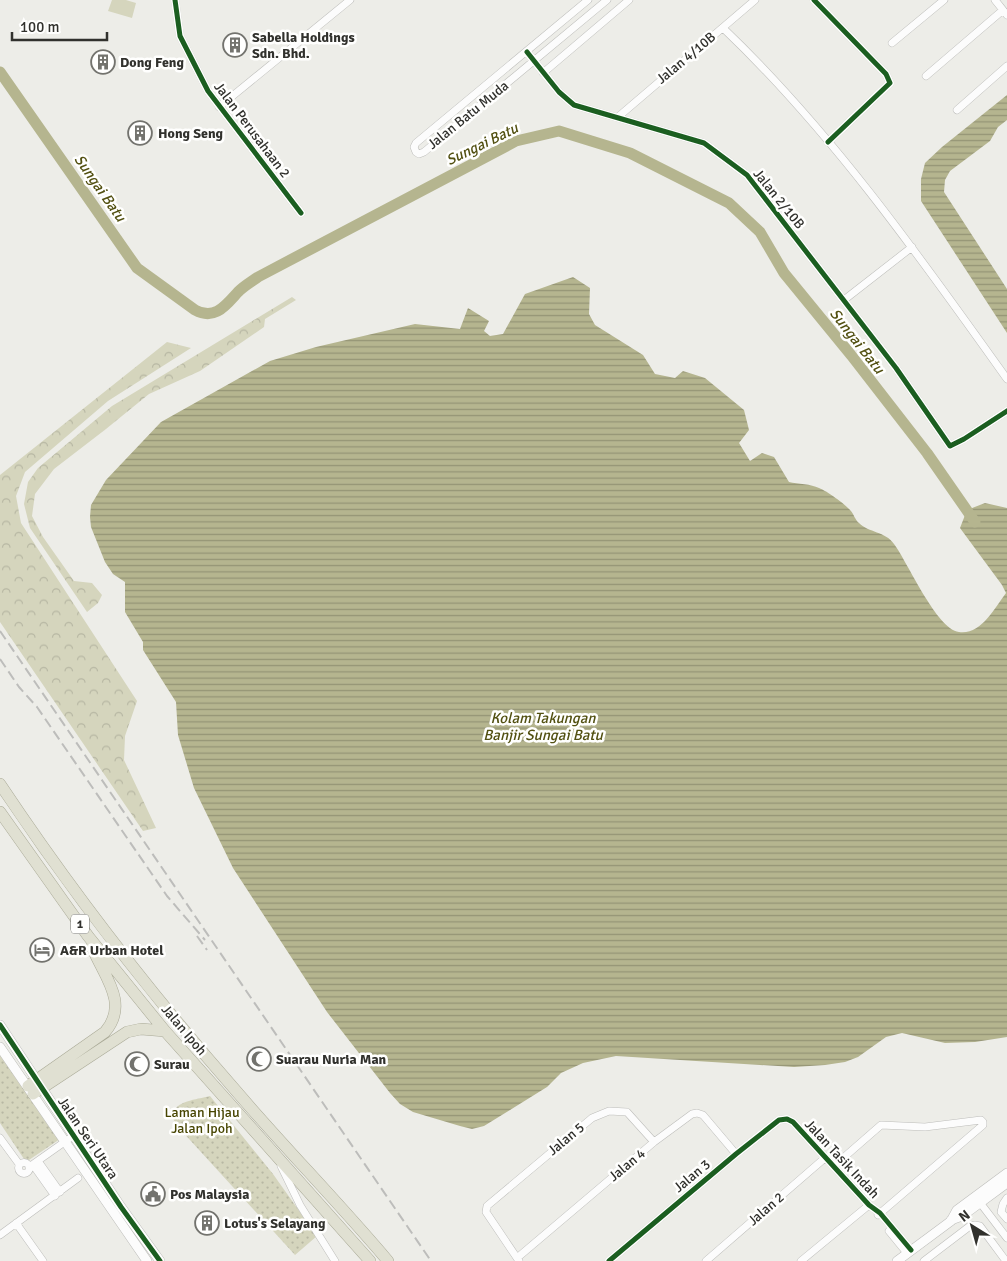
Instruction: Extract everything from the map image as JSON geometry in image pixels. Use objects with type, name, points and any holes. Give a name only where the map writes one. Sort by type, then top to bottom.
[{"type":"highway","name":"Jalan Ipoh","points":[[0,784],[86,907],[162,1005],[237,1093],[388,1261]]},
{"type":"highway","name":"Jalan Ipoh","points":[[0,812],[88,936],[165,1031],[370,1261]]},
{"type":"highway","points":[[34,1087],[105,1032],[113,1023],[115,1014],[112,988],[88,936]]},
{"type":"highway","points":[[34,1087],[127,1032],[140,1029],[165,1031]]},
{"type":"street","name":"Jalan Perusahaan 2","points":[[175,0],[180,36],[197,72],[218,107],[302,213]]},
{"type":"street","points":[[218,107],[350,0]]},
{"type":"street","name":"Jalan Batu Muda","points":[[588,0],[416,143],[414,147],[416,152],[419,154],[424,152],[606,0]]},
{"type":"street","points":[[543,73],[629,0]]},
{"type":"street","name":"Jalan 4/10B","points":[[618,117],[755,0]]},
{"type":"street","points":[[814,0],[886,74],[890,83],[828,142]]},
{"type":"street","points":[[926,76],[1005,12],[995,0]]},
{"type":"street","points":[[892,43],[939,1]]},
{"type":"street","points":[[722,28],[785,90],[828,142],[912,247],[1007,379]]},
{"type":"street","name":"Jalan 2/10B","points":[[527,52],[559,92],[574,105],[704,143],[747,175],[896,368],[950,446],[1007,411]]},
{"type":"street","points":[[957,110],[1007,66]]},
{"type":"street","points":[[844,300],[912,247]]},
{"type":"street","name":"Jalan Seri Utara","points":[[0,1026],[34,1087],[69,1138],[160,1261]]},
{"type":"street","name":"Jalan Seri Utara","points":[[0,1047],[34,1087]]},
{"type":"street","name":"Jalan 5","points":[[518,1260],[486,1212],[487,1206],[592,1118],[609,1111],[627,1112],[654,1142]]},
{"type":"street","name":"Jalan 4","points":[[518,1260],[654,1142],[692,1114],[698,1113],[703,1115],[736,1154]]},
{"type":"street","name":"Jalan 3","points":[[609,1261],[779,1120],[787,1119],[793,1122]]},
{"type":"street","points":[[834,1166],[881,1125],[925,1126],[981,1120],[983,1125],[877,1213]]},
{"type":"street","name":"Jalan Tasik Indah","points":[[793,1122],[877,1213],[909,1252]]},
{"type":"street","points":[[0,1138],[19,1164],[18,1170],[22,1173],[27,1172],[33,1164],[69,1138]]},
{"type":"street","name":"Jalan Seri Utara","points":[[69,1138],[147,1261]]},
{"type":"street","points":[[0,1153],[7,1148]]},
{"type":"street","points":[[275,1154],[300,1205],[335,1261]]},
{"type":"street","name":"Jalan 2","points":[[706,1261],[826,1157]]},
{"type":"street","points":[[33,1164],[57,1194]]},
{"type":"street","points":[[897,1261],[951,1221],[962,1216],[1007,1173]]},
{"type":"street","points":[[0,1235],[78,1178]]},
{"type":"street","points":[[951,1221],[958,1210],[1007,1183]]},
{"type":"street","points":[[1007,1198],[1003,1204],[1002,1212],[1007,1219]]},
{"type":"street","points":[[978,1200],[1007,1238]]},
{"type":"street","points":[[801,1261],[869,1205]]},
{"type":"street","points":[[16,1223],[43,1261]]},
{"type":"street","points":[[924,1261],[970,1226],[975,1225],[980,1226],[1006,1261]]},
{"type":"green space","points":[[112,0],[126,0],[136,3],[132,18],[108,11]]},
{"type":"green space","points":[[292,297],[296,300],[265,319],[264,327],[200,371],[149,394],[54,469],[35,494],[32,516],[43,537],[74,581],[92,583],[102,595],[98,603],[87,612],[30,528],[24,504],[28,482],[38,468],[112,406]]},
{"type":"green space","points":[[167,342],[191,348],[108,401],[25,472],[16,496],[21,523],[137,701],[125,736],[124,760],[156,828],[143,831],[0,622],[0,475]]},
{"type":"green space","points":[[0,1052],[60,1139],[26,1162],[0,1123]]},
{"type":"green space","name":"Laman Hijau Jalan Ipoh","points":[[210,1096],[273,1174],[317,1236],[295,1255],[179,1128],[171,1116],[177,1107],[182,1104]]},
{"type":"water","points":[[1007,95],[1007,120],[998,127],[990,141],[950,171],[945,180],[944,192],[1007,289],[1007,333],[921,201],[921,179],[925,163]]},
{"type":"water","name":"Kolam Takungan Banjir Sungai Batu","points":[[573,277],[590,288],[589,314],[595,325],[643,355],[655,374],[675,378],[683,371],[705,378],[744,410],[749,430],[739,443],[750,461],[762,453],[774,457],[789,482],[812,486],[827,492],[848,507],[863,526],[882,534],[890,540],[941,620],[950,628],[959,632],[967,632],[980,625],[992,613],[1006,593],[960,528],[967,510],[985,503],[1007,508],[1007,1037],[975,1042],[945,1043],[902,1033],[886,1037],[858,1057],[845,1062],[794,1067],[616,1056],[583,1063],[561,1073],[547,1087],[484,1126],[472,1129],[413,1112],[400,1104],[327,1012],[233,868],[194,788],[178,735],[176,702],[143,650],[143,642],[125,612],[125,582],[113,574],[105,562],[91,527],[91,505],[106,480],[161,422],[270,361],[316,347],[415,324],[460,329],[468,308],[489,321],[484,331],[490,336],[503,334],[525,294]]},
{"type":"waterway","name":"Sungai Batu","points":[[0,72],[137,268],[195,310],[208,314],[220,310],[240,290],[258,277],[516,141],[559,131],[630,153],[729,203],[760,232],[784,273],[927,453],[975,522]]},
{"type":"railway","points":[[0,631],[431,1261]]},
{"type":"railway","points":[[0,659],[19,687],[37,707],[167,896],[205,940]]},
{"type":"railway","points":[[197,936],[207,950]]},
{"type":"cycle path","points":[[175,0],[180,36],[208,91],[301,213]]},
{"type":"cycle path","points":[[814,0],[886,74],[890,83],[828,142]]},
{"type":"cycle path","points":[[527,52],[559,92],[574,105],[704,143],[747,175],[896,368],[950,446],[1007,411]]},
{"type":"cycle path","points":[[0,1025],[121,1207],[160,1261]]},
{"type":"cycle path","points":[[609,1261],[736,1154],[779,1120],[787,1119],[793,1122],[869,1205],[880,1213],[911,1250]]},
{"type":"place","name":"Sabella Holdings Sdn. Bhd.","points":[[235,45]]},
{"type":"place","name":"Dong Feng","points":[[103,62]]},
{"type":"place","name":"Hong Seng","points":[[140,133]]},
{"type":"place","name":"A&R Urban Hotel","points":[[42,950]]},
{"type":"place","name":"Suarau Nuria Man","points":[[259,1059]]},
{"type":"place","name":"Surau","points":[[137,1064]]},
{"type":"place","name":"Pos Malaysia","points":[[153,1194]]},
{"type":"place","name":"Lotus's Selayang","points":[[207,1223]]}]
